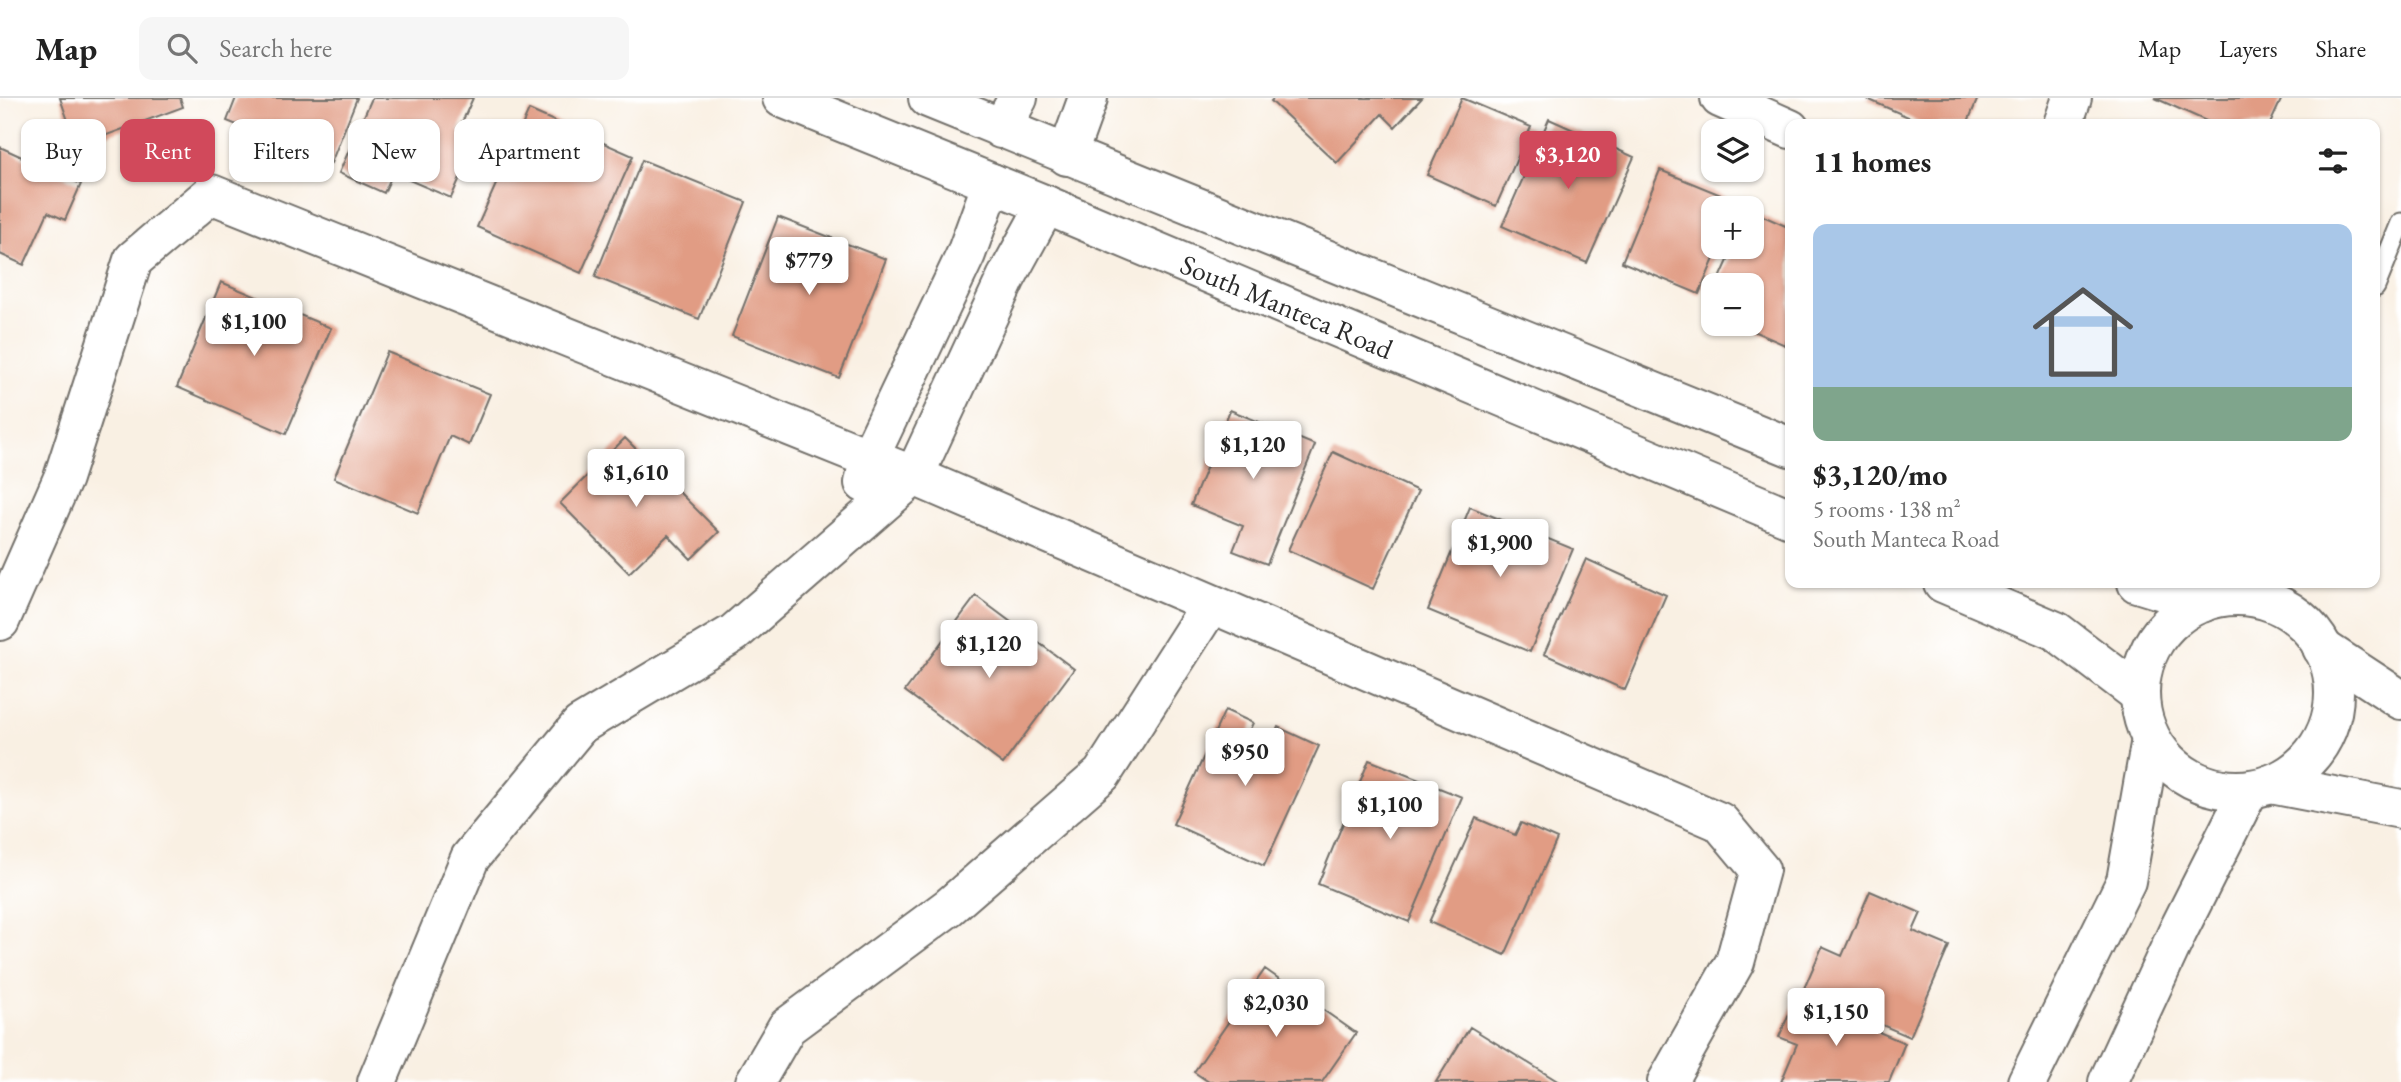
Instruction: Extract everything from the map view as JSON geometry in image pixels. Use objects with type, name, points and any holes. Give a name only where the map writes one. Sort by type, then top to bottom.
[{"type":"street","name":"South Manteca Road","points":[[782,98],[1046,205],[1785,516]]},
{"type":"street","name":"South Manteca Road","points":[[928,98],[1009,113],[1067,156],[1785,445]]},
{"type":"street","points":[[1067,156],[1088,98]]},
{"type":"street","points":[[1720,98],[1785,127]]},
{"type":"street","points":[[2065,119],[2072,98]]},
{"type":"street","points":[[856,526],[869,458],[966,254],[992,183]]},
{"type":"street","points":[[0,621],[63,478],[133,260],[211,194],[914,476],[1720,822],[1760,870],[1735,962],[1667,1082]]},
{"type":"street","points":[[377,1082],[470,858],[580,724],[734,633],[914,476],[1006,278],[1046,205]]},
{"type":"street","points":[[1955,588],[2056,631],[2140,694]]},
{"type":"street","points":[[2153,588],[2202,603]]},
{"type":"street","points":[[2108,1082],[2178,931],[2260,787],[2292,773],[2310,757],[2331,716],[2332,681],[2322,648],[2309,628],[2291,613],[2251,590],[2202,603],[2181,614],[2164,629],[2150,649],[2142,671],[2142,717],[2151,739],[2164,758],[2182,774],[2202,785],[2225,790],[2260,787],[2401,810]]},
{"type":"street","points":[[755,1082],[787,1027],[949,907],[1102,774],[1211,604]]},
{"type":"street","points":[[2322,648],[2401,700]]},
{"type":"street","points":[[2027,1082],[2126,881],[2151,739]]},
{"type":"lane","points":[[2380,275],[2401,223]]},
{"type":"building","points":[[60,98],[180,98],[183,107],[150,119],[120,119],[120,130],[106,135],[106,119],[67,119]]},
{"type":"building","points":[[236,98],[357,98],[334,156],[334,119],[227,121]]},
{"type":"building","points":[[372,98],[473,98],[463,119],[454,119],[454,182],[458,182],[451,198],[414,182],[440,182],[440,119],[363,119]]},
{"type":"building","points":[[1274,98],[1422,98],[1395,127],[1382,114],[1337,163],[1271,101]]},
{"type":"building","points":[[1462,98],[1531,127],[1496,206],[1427,175]]},
{"type":"building","points":[[1865,98],[1978,98],[1969,119],[1913,119]]},
{"type":"building","points":[[2155,98],[2282,98],[2272,119],[2202,119]]},
{"type":"building","points":[[529,110],[549,119],[525,119]]},
{"type":"building","points":[[1549,119],[1634,157],[1587,263],[1502,226]]},
{"type":"building","points":[[604,143],[633,156],[581,273],[477,227],[497,182],[604,182]]},
{"type":"building","points":[[0,147],[21,157],[21,182],[81,184],[65,220],[48,212],[24,265],[0,254]]},
{"type":"building","points":[[348,153],[348,177],[339,173]]},
{"type":"building","points":[[642,160],[746,202],[699,319],[595,277]]},
{"type":"building","points":[[1660,170],[1723,196],[1701,196],[1701,259],[1714,259],[1708,273],[1701,273],[1699,294],[1622,262]]},
{"type":"building","points":[[359,182],[389,182],[384,193]]},
{"type":"building","points":[[1764,216],[1785,226],[1785,345],[1764,336],[1764,273],[1722,273],[1729,259],[1764,259]]},
{"type":"building","points":[[778,217],[886,259],[839,378],[732,336]]},
{"type":"building","points":[[221,282],[331,328],[286,434],[177,387]]},
{"type":"building","points":[[387,352],[490,394],[469,445],[450,436],[418,513],[334,478]]},
{"type":"building","points":[[1230,410],[1315,445],[1267,564],[1233,551],[1243,526],[1191,505]]},
{"type":"building","points":[[625,438],[719,532],[691,559],[668,535],[629,573],[560,503]]},
{"type":"building","points":[[1333,452],[1418,491],[1373,589],[1288,550]]},
{"type":"building","points":[[1470,507],[1573,549],[1530,652],[1428,610]]},
{"type":"building","points":[[1586,559],[1666,595],[1625,690],[1544,654]]},
{"type":"building","points":[[976,596],[1074,669],[1003,764],[905,691]]},
{"type":"building","points":[[1225,710],[1253,723],[1247,735],[1270,745],[1278,727],[1319,746],[1264,866],[1173,824]]},
{"type":"building","points":[[1369,760],[1462,797],[1409,922],[1318,884]]},
{"type":"building","points":[[1476,818],[1515,835],[1521,823],[1557,839],[1505,955],[1429,922]]},
{"type":"building","points":[[1870,891],[1921,913],[1913,931],[1949,946],[1910,1037],[1803,991],[1822,947],[1842,956]]},
{"type":"building","points":[[1265,969],[1356,1033],[1322,1082],[1209,1082],[1194,1072]]},
{"type":"building","points":[[1796,997],[1905,1043],[1889,1082],[1781,1082],[1797,1044],[1779,1037]]},
{"type":"building","points":[[1470,1027],[1559,1082],[1436,1082]]}]
